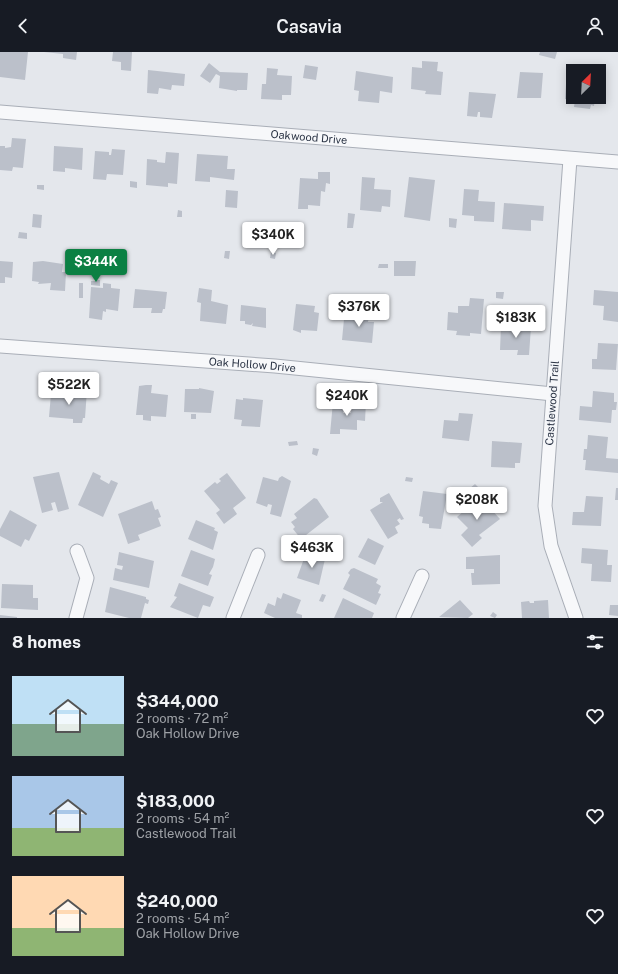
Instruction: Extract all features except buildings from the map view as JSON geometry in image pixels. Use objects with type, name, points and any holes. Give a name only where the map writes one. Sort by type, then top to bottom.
[{"type":"street","name":"Oakwood Drive","points":[[0,112],[618,162]]},
{"type":"street","name":"Castlewood Trail","points":[[570,159],[545,506],[551,546],[576,618]]},
{"type":"street","name":"Oak Hollow Drive","points":[[0,346],[276,366],[553,394]]},
{"type":"street","points":[[76,618],[87,578],[77,551]]},
{"type":"street","points":[[233,618],[258,555]]},
{"type":"street","points":[[403,618],[422,576]]}]
